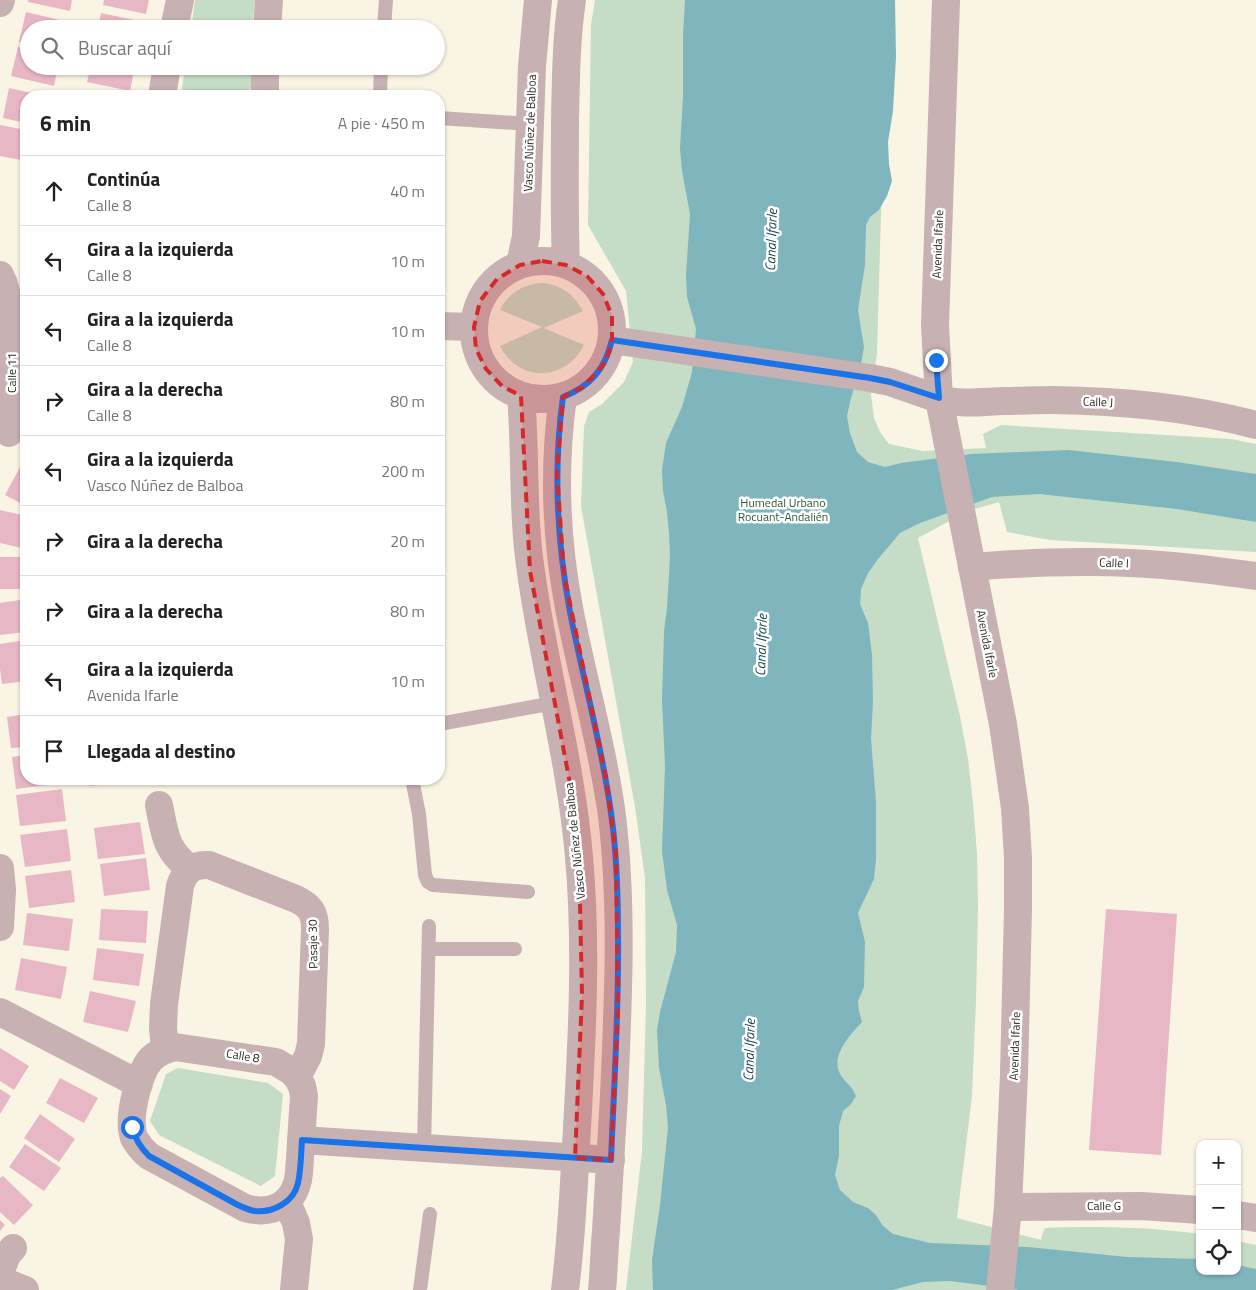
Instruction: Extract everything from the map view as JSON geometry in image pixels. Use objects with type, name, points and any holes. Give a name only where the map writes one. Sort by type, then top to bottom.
[{"type":"street","points":[[176,20],[180,0]]},
{"type":"street","points":[[268,20],[269,0]]},
{"type":"street","name":"Vasco Núñez de Balboa","points":[[520,265],[526,236],[533,58],[538,0]]},
{"type":"street","points":[[566,265],[564,211],[566,69],[567,40],[572,0]]},
{"type":"street","name":"Avenida Ifarle","points":[[946,0],[935,325],[939,398],[1003,724],[1015,808],[1018,858],[1014,1074],[1007,1218],[1000,1290]]},
{"type":"street","points":[[163,90],[166,75]]},
{"type":"street","points":[[265,75],[265,90]]},
{"type":"street","points":[[542,261],[566,265],[587,276],[596,284],[608,305],[612,316],[613,328],[606,362],[596,375],[574,393],[549,399],[535,399],[522,396],[502,386],[493,378],[476,349],[474,327],[480,301],[487,289],[497,279],[507,271],[520,265],[542,261]]},
{"type":"street","name":"Calle 11","points":[[4,441],[11,406],[10,286]]},
{"type":"street","points":[[445,326],[474,327]]},
{"type":"street","name":"Calle J","points":[[612,340],[870,378],[960,403],[1049,400],[1096,401],[1182,409],[1256,425]]},
{"type":"street","name":"Vasco Núñez de Balboa","points":[[522,396],[525,510],[530,571],[572,797],[582,891],[581,1054],[565,1290]]},
{"type":"street","points":[[563,397],[557,473],[564,574],[570,612],[606,778],[618,893],[618,1012],[611,1160],[602,1290]]},
{"type":"street","points":[[4,441],[20,418]]},
{"type":"street","name":"Calle I","points":[[972,567],[1042,562],[1092,562],[1170,566],[1256,576]]},
{"type":"street","points":[[159,806],[165,836],[170,848],[178,860],[190,869],[182,880],[179,896],[163,1016],[165,1049],[151,1059],[139,1084],[133,1109],[132,1127],[134,1138],[140,1148],[149,1156],[245,1208],[255,1211],[276,1208],[287,1202],[294,1194],[298,1184],[304,1096],[302,1086],[297,1077]]},
{"type":"street","name":"Pasaje 30","points":[[190,869],[196,866],[209,865],[296,899],[304,903],[314,915],[315,938],[311,1044],[308,1056],[297,1077]]},
{"type":"street","points":[[0,868],[2,890],[0,928]]},
{"type":"street","points":[[0,1012],[139,1084]]},
{"type":"street","name":"Calle 8","points":[[165,1049],[186,1048],[267,1060],[284,1066],[297,1077]]},
{"type":"street","points":[[302,1140],[611,1160]]},
{"type":"street","points":[[287,1202],[296,1223],[299,1239],[294,1290]]},
{"type":"street","name":"Calle G","points":[[1007,1218],[1141,1206],[1196,1210]]},
{"type":"street","points":[[1241,1216],[1256,1218]]},
{"type":"street","points":[[0,1273],[2,1264],[14,1248]]},
{"type":"street","points":[[0,1284],[10,1284],[25,1290]]},
{"type":"lane","points":[[385,20],[386,0]]},
{"type":"lane","points":[[380,90],[381,75]]},
{"type":"lane","points":[[445,118],[530,124]]},
{"type":"lane","points":[[445,723],[554,703]]},
{"type":"lane","points":[[413,785],[419,814],[425,875],[428,882],[433,885],[528,892]]},
{"type":"lane","points":[[424,1148],[429,926]]},
{"type":"lane","points":[[428,949],[515,949]]},
{"type":"lane","points":[[420,1290],[430,1214]]},
{"type":"highlighted area","points":[[542,261],[566,265],[587,276],[603,294],[612,316],[612,340],[606,362],[583,387],[563,397],[557,473],[564,574],[606,778],[616,854],[618,1012],[611,1160],[575,1158],[582,995],[579,857],[571,789],[530,571],[521,396],[502,386],[486,369],[476,349],[474,327],[480,301],[497,279],[520,265]]},
{"type":"green space","points":[[195,0],[255,0],[253,20],[192,20]]},
{"type":"green space","name":"Humedal Urbano Rocuant-Andalién","points":[[595,0],[887,0],[877,354],[871,395],[874,418],[880,432],[889,444],[923,451],[986,448],[983,434],[1001,425],[1231,439],[1256,444],[1256,552],[1050,540],[1007,532],[999,502],[968,511],[918,538],[960,716],[968,759],[977,854],[978,906],[972,1096],[957,1218],[1041,1240],[1045,1228],[1123,1228],[1196,1234],[1196,1275],[1241,1275],[1241,1242],[1256,1245],[1256,1290],[626,1290],[642,1151],[646,1003],[645,878],[635,807],[581,506],[584,426],[589,412],[602,404],[624,382],[633,362],[626,291],[588,225],[591,25]]},
{"type":"green space","points":[[184,75],[252,75],[251,88],[249,90],[182,90]]},
{"type":"green space","points":[[537,283],[556,286],[567,292],[576,300],[583,311],[544,328],[584,345],[576,357],[566,366],[542,373],[530,372],[518,367],[508,358],[500,346],[542,327],[500,310],[508,298],[518,290]]},
{"type":"green space","points":[[178,1068],[268,1083],[283,1094],[275,1176],[261,1186],[159,1135],[150,1121],[166,1074]]},
{"type":"water","name":"Humedal Urbano Rocuant-Andalién","points":[[685,0],[895,0],[896,57],[893,111],[888,142],[892,181],[887,196],[879,210],[870,217],[866,225],[865,265],[858,310],[864,347],[847,416],[850,433],[857,452],[868,462],[885,467],[901,463],[972,454],[1068,450],[1177,462],[1256,474],[1256,522],[1177,509],[1039,494],[992,497],[920,523],[900,533],[868,573],[861,589],[860,604],[868,623],[872,655],[873,702],[871,739],[876,802],[876,859],[874,879],[858,913],[865,942],[864,987],[858,1001],[862,1022],[842,1047],[838,1062],[838,1070],[856,1096],[843,1111],[839,1126],[839,1156],[835,1175],[840,1190],[853,1202],[868,1208],[876,1215],[883,1226],[893,1234],[930,1243],[1028,1247],[1127,1257],[1196,1259],[1196,1275],[1241,1275],[1241,1266],[1256,1269],[1256,1290],[1019,1290],[950,1281],[923,1282],[892,1290],[653,1290],[652,1260],[668,1127],[659,1068],[657,1030],[676,952],[677,925],[667,890],[662,851],[665,766],[662,700],[664,631],[670,557],[662,470],[666,443],[682,407],[692,372],[696,329],[687,297],[686,275],[690,214],[680,148],[683,97]]},
{"type":"building","points":[[28,0],[72,0],[70,11],[28,2]]},
{"type":"building","points":[[104,0],[149,0],[146,14],[103,5]]},
{"type":"building","points":[[26,12],[60,20],[24,20]]},
{"type":"building","points":[[101,13],[134,20],[100,20]]},
{"type":"building","points":[[18,47],[20,47],[20,75],[56,75],[54,86],[11,76]]},
{"type":"building","points":[[89,75],[133,75],[130,90],[87,82]]},
{"type":"building","points":[[9,88],[20,90],[20,122],[3,118]]},
{"type":"building","points":[[0,125],[20,129],[20,160],[0,156]]},
{"type":"building","points":[[20,467],[20,503],[5,495]]},
{"type":"building","points":[[0,510],[20,515],[20,548],[0,543]]},
{"type":"building","points":[[0,557],[20,557],[20,589],[0,589]]},
{"type":"building","points":[[20,600],[20,633],[0,635],[0,603]]},
{"type":"building","points":[[20,641],[20,682],[2,684],[0,644]]},
{"type":"building","points":[[20,715],[20,747],[11,748],[7,717]]},
{"type":"building","points":[[20,756],[20,785],[47,785],[16,789],[12,757]]},
{"type":"building","points":[[62,789],[66,821],[20,826],[16,795]]},
{"type":"building","points":[[140,822],[145,854],[98,859],[94,828]]},
{"type":"building","points":[[67,829],[71,861],[25,867],[20,835]]},
{"type":"building","points":[[146,858],[150,890],[104,896],[100,864]]},
{"type":"building","points":[[71,870],[75,902],[29,908],[25,876]]},
{"type":"building","points":[[101,909],[148,911],[146,943],[99,940]]},
{"type":"building","points":[[1106,909],[1177,914],[1161,1155],[1089,1150]]},
{"type":"building","points":[[27,913],[73,919],[69,951],[23,945]]},
{"type":"building","points":[[97,948],[144,954],[139,986],[93,980]]},
{"type":"building","points":[[21,958],[67,967],[61,999],[15,990]]},
{"type":"building","points":[[90,991],[136,1001],[128,1032],[83,1022]]},
{"type":"building","points":[[0,1048],[29,1066],[14,1090],[0,1081]]},
{"type":"building","points":[[60,1078],[98,1098],[84,1123],[46,1103]]},
{"type":"building","points":[[0,1089],[11,1096],[0,1114]]},
{"type":"building","points":[[40,1114],[75,1139],[59,1162],[24,1138]]},
{"type":"building","points":[[25,1144],[61,1168],[44,1191],[9,1167]]},
{"type":"building","points":[[3,1176],[33,1205],[14,1225],[0,1212],[0,1178]]},
{"type":"building","points":[[0,1220],[5,1225],[0,1231]]},
{"type":"route","points":[[132,1127],[134,1138],[140,1148],[149,1156],[236,1204],[255,1211],[276,1208],[287,1202],[294,1194],[298,1184],[302,1140],[611,1160],[618,1012],[618,893],[616,854],[606,778],[570,612],[564,574],[557,473],[563,397],[583,387],[600,371],[610,352],[612,340],[870,378],[890,382],[939,398],[936,360]]},
{"type":"water label","name":"Canal Ifarle","points":[[771,240]]},
{"type":"water label","name":"Canal Ifarle","points":[[761,645]]},
{"type":"water label","name":"Canal Ifarle","points":[[749,1050]]}]
